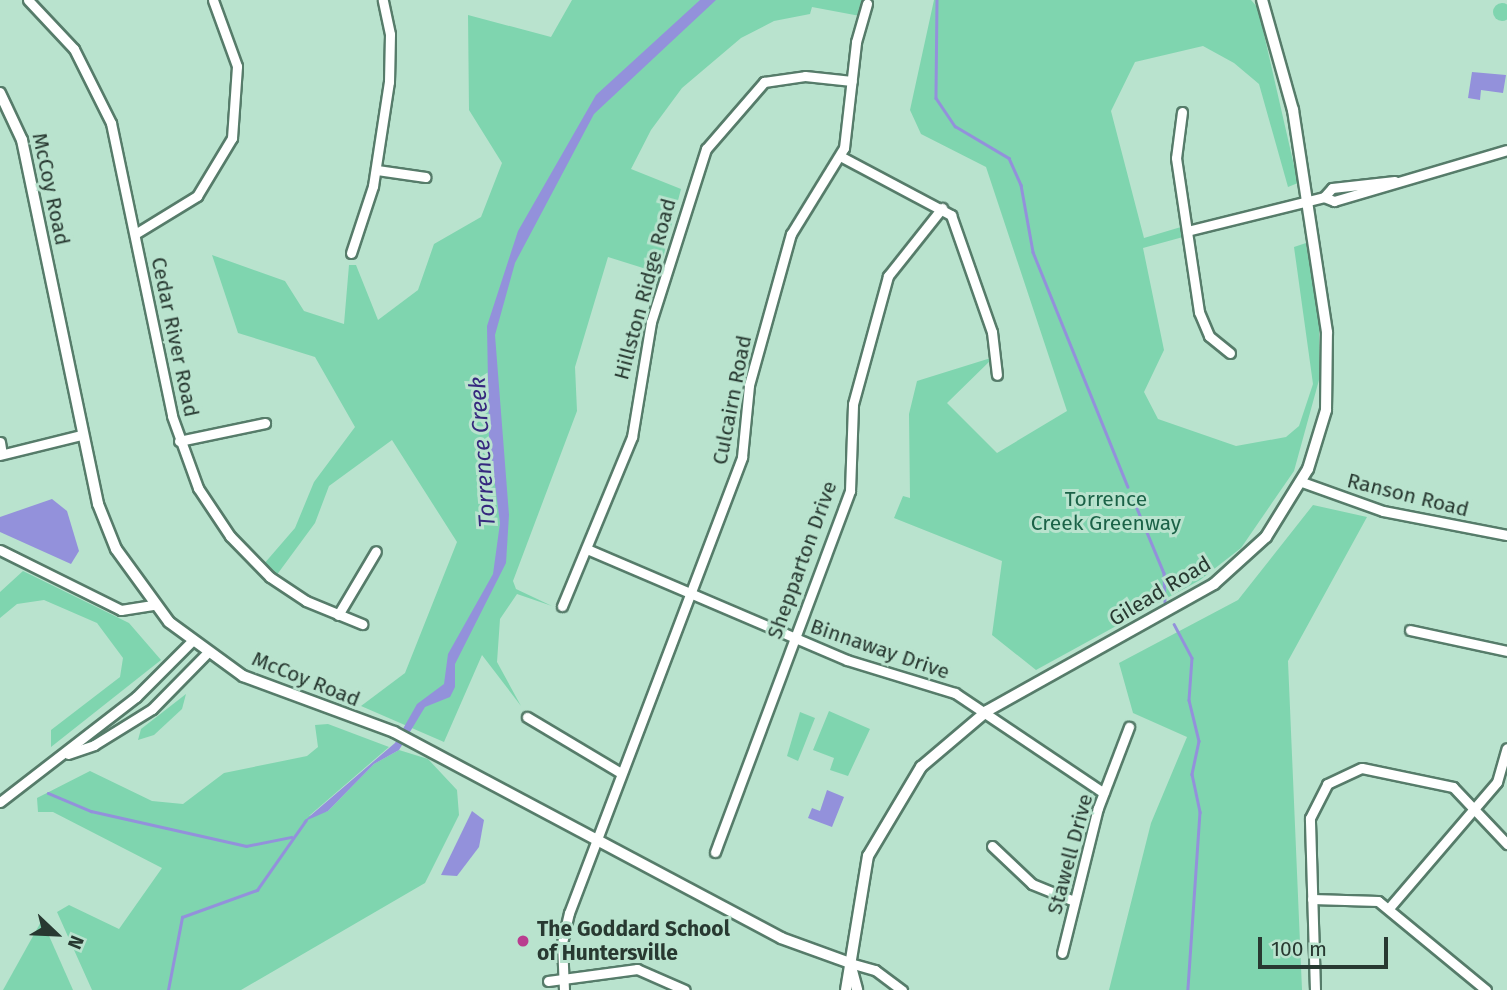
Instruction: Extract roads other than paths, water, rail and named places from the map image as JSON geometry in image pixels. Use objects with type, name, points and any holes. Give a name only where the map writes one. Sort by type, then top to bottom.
[{"type":"main road","name":"Gilead Road","points":[[846,990],[859,886],[876,835],[921,767],[987,711],[1214,584],[1266,537],[1302,482],[1326,410],[1329,356],[1309,201],[1293,110],[1262,0]]},
{"type":"main road","name":"McCoy Road","points":[[0,93],[22,141],[81,435],[107,530],[153,605],[207,653],[275,691],[394,732],[791,942],[850,963]]},
{"type":"main road","name":"Gilead Road","points":[[850,963],[856,990]]},
{"type":"street","name":"Cedar River Road","points":[[28,0],[74,49],[96,86],[135,234],[179,441],[206,502],[247,556],[283,587],[362,624]]},
{"type":"street","points":[[135,234],[197,196],[232,138],[237,66],[213,0]]},
{"type":"street","points":[[351,253],[377,170],[391,57],[383,0]]},
{"type":"street","name":"Culcairn Road","points":[[564,990],[562,978],[565,928],[745,447],[747,393],[791,234],[804,204],[840,156],[867,4]]},
{"type":"street","name":"Hillston Ridge Road","points":[[562,606],[589,550],[632,438],[651,322],[706,149],[764,82],[790,76],[852,82]]},
{"type":"street","points":[[1182,112],[1175,147],[1199,312],[1209,336],[1230,353]]},
{"type":"street","points":[[1187,231],[1324,197],[1334,201],[1507,150]]},
{"type":"street","points":[[840,156],[942,208],[963,241],[992,332],[997,376]]},
{"type":"street","points":[[377,170],[425,177]]},
{"type":"street","name":"Shepparton Drive","points":[[715,852],[850,491],[853,404],[888,276],[942,208]]},
{"type":"street","points":[[179,441],[265,423]]},
{"type":"street","points":[[0,442],[1,455],[81,435]]},
{"type":"street","name":"Ranson Road","points":[[1302,482],[1383,511],[1507,535]]},
{"type":"street","points":[[0,550],[121,610],[153,605]]},
{"type":"street","name":"Binnaway Drive","points":[[589,550],[690,596],[987,711],[1104,793]]},
{"type":"street","points":[[338,615],[376,551]]},
{"type":"street","points":[[1410,630],[1507,651]]},
{"type":"street","points":[[0,802],[66,754],[192,641]]},
{"type":"street","points":[[66,754],[94,746],[152,709],[207,653]]},
{"type":"street","points":[[527,717],[621,774]]},
{"type":"street","name":"Stawell Drive","points":[[1062,953],[1104,793],[1129,727]]},
{"type":"street","points":[[1390,908],[1497,782],[1507,748]]},
{"type":"street","points":[[1315,990],[1310,818],[1327,784],[1346,773],[1376,769],[1453,787],[1474,806],[1507,844]]},
{"type":"street","points":[[992,846],[1032,884],[1074,901]]},
{"type":"street","points":[[1312,899],[1361,898],[1390,908],[1486,990]]},
{"type":"street","name":"McCoy Road","points":[[850,963],[875,970],[902,990]]},
{"type":"street","points":[[548,981],[637,969],[685,990]]},
{"type":"waterway","points":[[937,0],[936,98],[955,126],[1009,158],[1021,185],[1033,252],[1128,487]]},
{"type":"waterway","points":[[1134,501],[1164,573],[1165,602]]},
{"type":"waterway","points":[[1174,624],[1192,658],[1189,700],[1199,741],[1192,774],[1200,812],[1188,990]]},
{"type":"waterway","points":[[48,793],[91,811],[246,846],[291,837]]},
{"type":"waterway","name":"Torrence Creek","points":[[168,990],[182,917],[257,890],[306,820]]},
{"type":"place","name":"The Goddard School of Huntersville","points":[[523,941]]},
{"type":"park label","name":"Torrence Creek Greenway","points":[[1106,511]]}]
